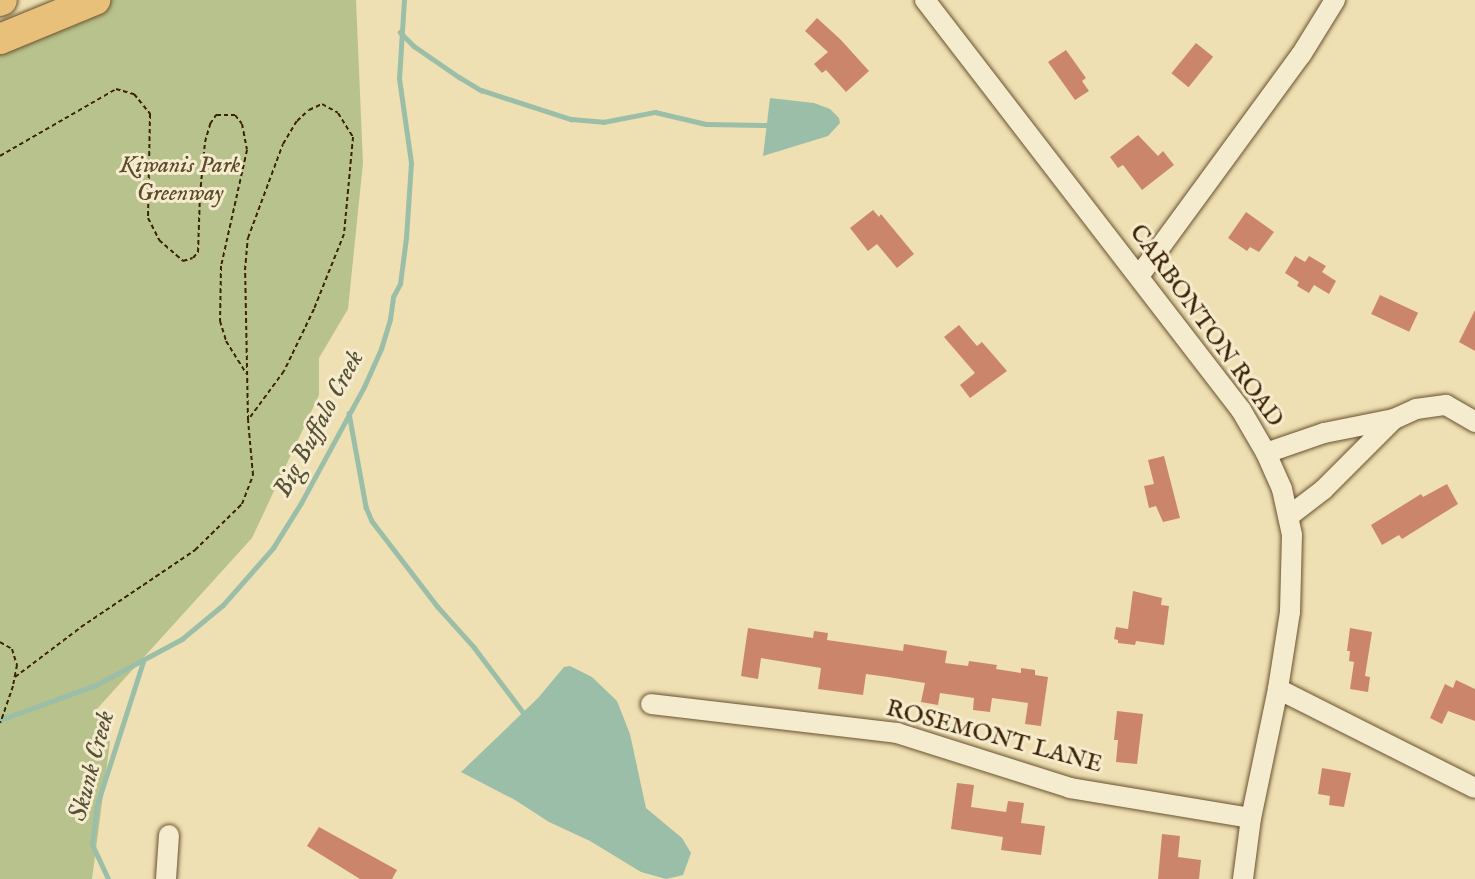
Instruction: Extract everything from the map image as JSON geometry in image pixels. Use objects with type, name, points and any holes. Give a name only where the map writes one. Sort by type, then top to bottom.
[{"type":"highway","points":[[0,39],[95,0]]},
{"type":"street","name":"CARBONTON ROAD","points":[[925,0],[1241,410],[1266,453],[1282,489],[1292,535],[1290,612],[1278,689],[1251,818],[1243,879]]},
{"type":"street","points":[[1139,276],[1301,55],[1335,0]]},
{"type":"street","points":[[1266,453],[1324,433],[1394,419],[1416,409],[1446,405],[1475,422]]},
{"type":"street","points":[[1289,516],[1323,490],[1394,419]]},
{"type":"street","points":[[1278,689],[1475,788]]},
{"type":"street","name":"ROSEMONT LANE","points":[[651,704],[897,733],[1070,788],[1251,818]]},
{"type":"street","points":[[166,879],[169,835]]},
{"type":"path","points":[[0,156],[116,89],[134,94],[150,114],[148,218],[159,240],[183,261],[193,258],[198,252],[200,194],[205,142],[210,124],[216,115],[234,115],[242,124],[247,150],[220,266],[220,321],[226,341],[247,374]]},
{"type":"path","points":[[15,677],[81,627],[195,550],[242,504],[253,475],[248,420],[247,374],[245,270],[248,238],[283,144],[297,121],[309,110],[322,104],[338,113],[353,137],[344,234],[314,309],[284,371],[248,420]]},
{"type":"path","points":[[0,642],[12,649],[17,665],[0,723]]},
{"type":"green space","name":"Kiwanis Park Greenway","points":[[55,0],[356,0],[363,163],[348,309],[319,358],[319,395],[252,538],[96,710],[110,742],[92,879],[0,879],[0,22]]},
{"type":"shaded area","points":[[770,98],[814,103],[830,109],[839,118],[840,123],[828,136],[763,156]]},
{"type":"shaded area","points":[[570,666],[592,677],[617,701],[630,734],[646,808],[682,838],[691,853],[683,875],[666,879],[641,872],[590,841],[549,822],[515,800],[461,772],[538,698],[564,667]]},
{"type":"building","points":[[817,18],[869,71],[846,92],[826,70],[822,73],[814,64],[828,52],[805,31]]},
{"type":"building","points":[[1196,43],[1213,57],[1189,87],[1171,73]]},
{"type":"building","points":[[1066,50],[1086,78],[1082,81],[1089,91],[1075,100],[1048,62]]},
{"type":"building","points":[[1138,135],[1158,156],[1163,151],[1174,165],[1142,190],[1123,165],[1118,168],[1110,157]]},
{"type":"building","points":[[873,210],[879,217],[881,214],[914,254],[897,268],[877,244],[868,251],[850,228]]},
{"type":"building","points":[[1246,212],[1274,232],[1259,252],[1250,247],[1247,251],[1228,238]]},
{"type":"building","points":[[1295,256],[1305,262],[1309,256],[1326,266],[1322,272],[1336,281],[1329,294],[1314,285],[1309,293],[1297,286],[1299,282],[1285,273]]},
{"type":"building","points":[[1380,295],[1418,313],[1409,332],[1371,314]]},
{"type":"building","points":[[1475,310],[1475,351],[1459,342]]},
{"type":"building","points":[[959,325],[977,346],[982,342],[1007,371],[970,398],[960,385],[975,373],[944,337]]},
{"type":"building","points":[[1164,456],[1180,518],[1163,522],[1156,506],[1149,508],[1144,486],[1154,484],[1148,460]]},
{"type":"building","points":[[1447,484],[1458,504],[1402,539],[1399,535],[1382,545],[1371,525],[1421,494],[1423,497]]},
{"type":"building","points":[[1133,591],[1162,598],[1161,605],[1169,606],[1164,645],[1136,641],[1135,645],[1118,643],[1118,640],[1114,639],[1116,627],[1128,629]]},
{"type":"building","points":[[748,628],[813,638],[814,631],[828,633],[827,640],[903,651],[904,644],[947,651],[945,663],[968,666],[969,661],[997,665],[996,669],[1021,673],[1021,668],[1035,670],[1035,675],[1048,677],[1041,726],[1025,724],[1028,703],[992,698],[990,712],[973,710],[974,698],[940,693],[938,705],[921,702],[925,683],[866,674],[863,695],[818,689],[821,668],[761,658],[758,679],[741,676]]},
{"type":"building","points":[[1350,628],[1372,632],[1365,676],[1370,677],[1368,692],[1350,689],[1354,662],[1349,661],[1350,651],[1347,651]]},
{"type":"building","points":[[1456,680],[1475,689],[1475,721],[1448,711],[1442,724],[1430,718],[1445,684],[1453,688]]},
{"type":"building","points":[[1117,711],[1143,714],[1137,764],[1116,762],[1118,740],[1114,740]]},
{"type":"building","points":[[1322,768],[1351,773],[1344,807],[1329,805],[1330,796],[1318,794]]},
{"type":"building","points":[[957,783],[974,785],[971,807],[1006,812],[1008,801],[1024,803],[1021,823],[1045,826],[1041,855],[1001,850],[1003,837],[951,829]]},
{"type":"building","points":[[319,827],[397,870],[392,879],[360,879],[307,846]]},
{"type":"building","points":[[1162,834],[1180,836],[1178,857],[1201,860],[1199,879],[1158,879]]},
{"type":"waterway","name":"Big Buffalo Creek","points":[[0,720],[96,685],[182,639],[223,605],[273,548],[301,503],[364,387],[381,349],[390,319],[393,297],[400,284],[406,238],[411,163],[399,79],[404,0]]},
{"type":"waterway","points":[[400,32],[414,46],[481,90],[571,119],[603,122],[655,112],[706,124],[770,125]]},
{"type":"waterway","points":[[349,413],[366,507],[372,521],[438,607],[474,647],[526,716]]},
{"type":"waterway","name":"Skunk Creek","points":[[108,879],[92,844],[97,805],[143,662]]}]
